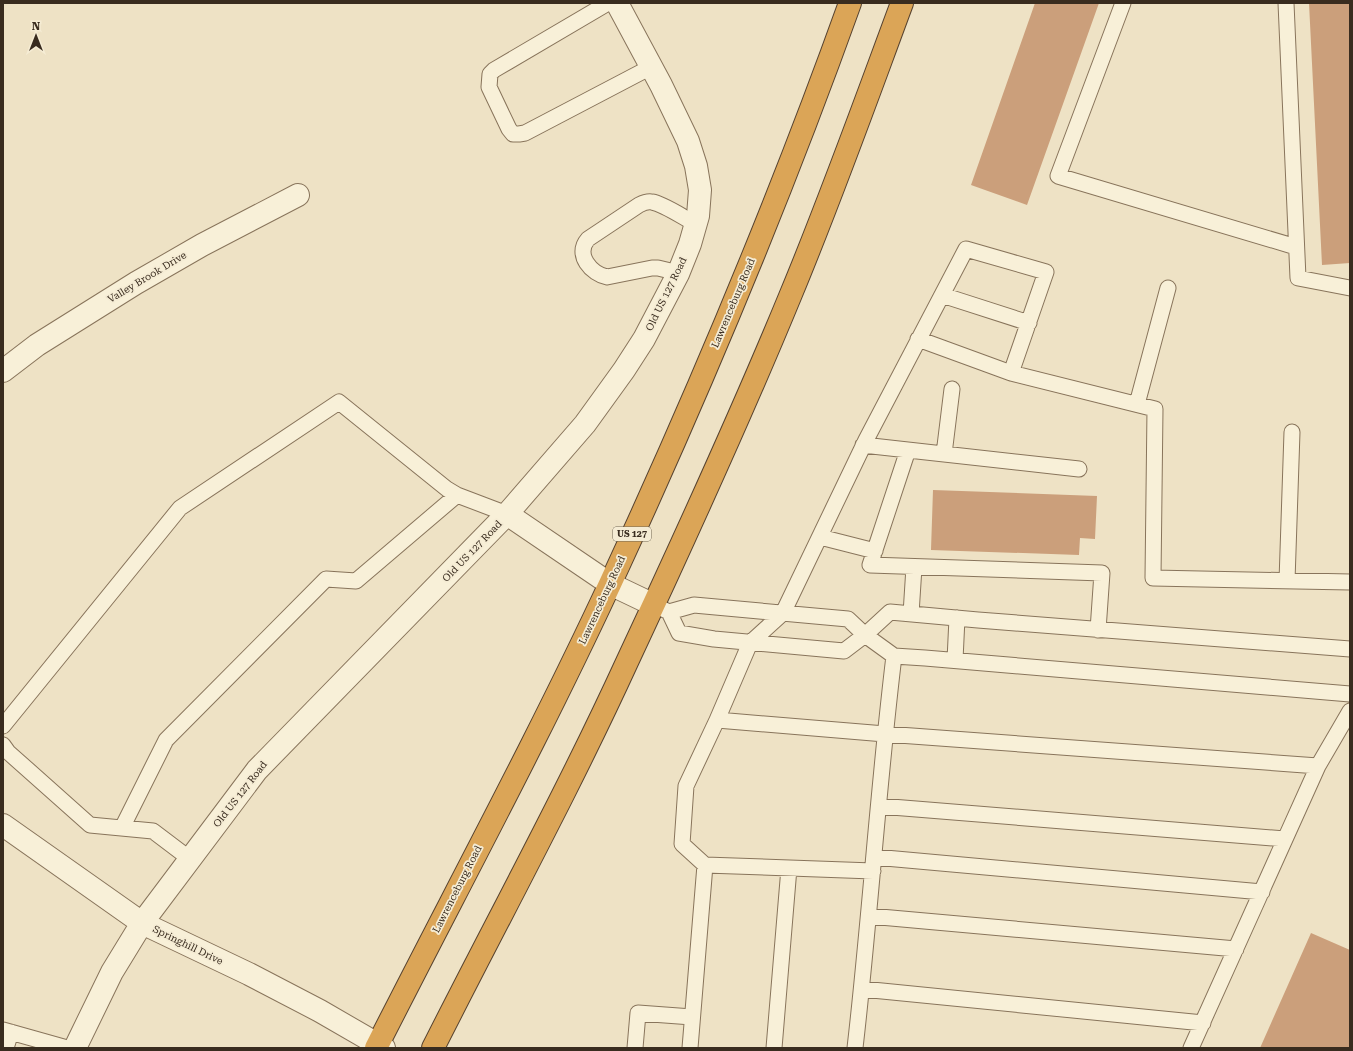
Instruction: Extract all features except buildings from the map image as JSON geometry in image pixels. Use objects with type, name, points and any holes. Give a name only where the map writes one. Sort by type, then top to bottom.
[{"type":"highway","name":"Lawrenceburg Road","points":[[379,1047],[538,733],[610,584],[742,284],[803,129],[850,3]]},
{"type":"highway","points":[[433,1048],[582,755],[661,608],[839,174],[902,3]]},
{"type":"street","name":"Old US 127 Road","points":[[75,1048],[112,972],[142,923],[257,770],[507,514],[585,424],[624,370],[644,339],[679,273],[690,244],[698,216],[700,190],[696,166],[688,141],[617,3]]},
{"type":"street","name":"Valley Brook Drive","points":[[3,371],[36,345],[136,283],[202,245],[298,195]]},
{"type":"street","points":[[507,514],[610,584],[661,608]]},
{"type":"street","name":"Springhill Drive","points":[[3,825],[142,923],[256,978],[320,1011],[379,1047]]},
{"type":"lane","points":[[608,3],[494,70],[490,74],[488,87],[509,129],[513,134],[526,133],[651,67]]},
{"type":"lane","points":[[1123,3],[1058,176],[1296,247]]},
{"type":"lane","points":[[1286,3],[1298,278],[1350,288]]},
{"type":"lane","points":[[679,273],[652,268],[607,277],[602,276],[588,266],[584,257],[583,248],[588,239],[644,202],[658,204],[696,224]]},
{"type":"lane","points":[[1011,373],[1046,272],[966,249],[863,445],[783,613],[750,643],[717,720],[686,786],[682,844],[705,865],[789,868],[874,864],[1262,892]]},
{"type":"lane","points":[[1137,404],[1168,288]]},
{"type":"lane","points":[[942,295],[1029,323]]},
{"type":"lane","points":[[918,339],[1011,373],[1155,409],[1153,578],[1350,582]]},
{"type":"lane","points":[[944,454],[952,389]]},
{"type":"lane","points":[[3,726],[180,508],[339,402],[447,489],[457,495],[507,514]]},
{"type":"lane","points":[[1287,581],[1292,432]]},
{"type":"lane","points":[[863,445],[1079,469]]},
{"type":"lane","points":[[908,450],[870,565],[1102,573],[1098,630]]},
{"type":"lane","points":[[122,828],[166,740],[326,579],[356,581],[457,495]]},
{"type":"lane","points":[[820,537],[875,551]]},
{"type":"lane","points":[[911,614],[914,567]]},
{"type":"lane","points":[[661,608],[694,605],[848,619],[865,636],[894,656],[1350,694]]},
{"type":"lane","points":[[661,608],[679,633],[750,643],[844,651],[865,636],[890,612],[1098,630],[1350,649]]},
{"type":"lane","points":[[955,660],[957,618]]},
{"type":"lane","points":[[855,1048],[874,864],[885,734],[894,656]]},
{"type":"lane","points":[[1191,1048],[1318,766],[1350,711]]},
{"type":"lane","points":[[717,720],[1318,766]]},
{"type":"lane","points":[[3,745],[8,752],[90,825],[153,831],[190,859]]},
{"type":"lane","points":[[879,806],[1285,839]]},
{"type":"lane","points":[[690,1048],[705,865]]},
{"type":"lane","points":[[774,1048],[789,868]]},
{"type":"lane","points":[[869,916],[1236,949]]},
{"type":"lane","points":[[862,989],[1203,1023]]},
{"type":"lane","points":[[635,1048],[638,1013],[692,1018]]},
{"type":"lane","points":[[6,1048],[7,1031],[67,1048]]}]
